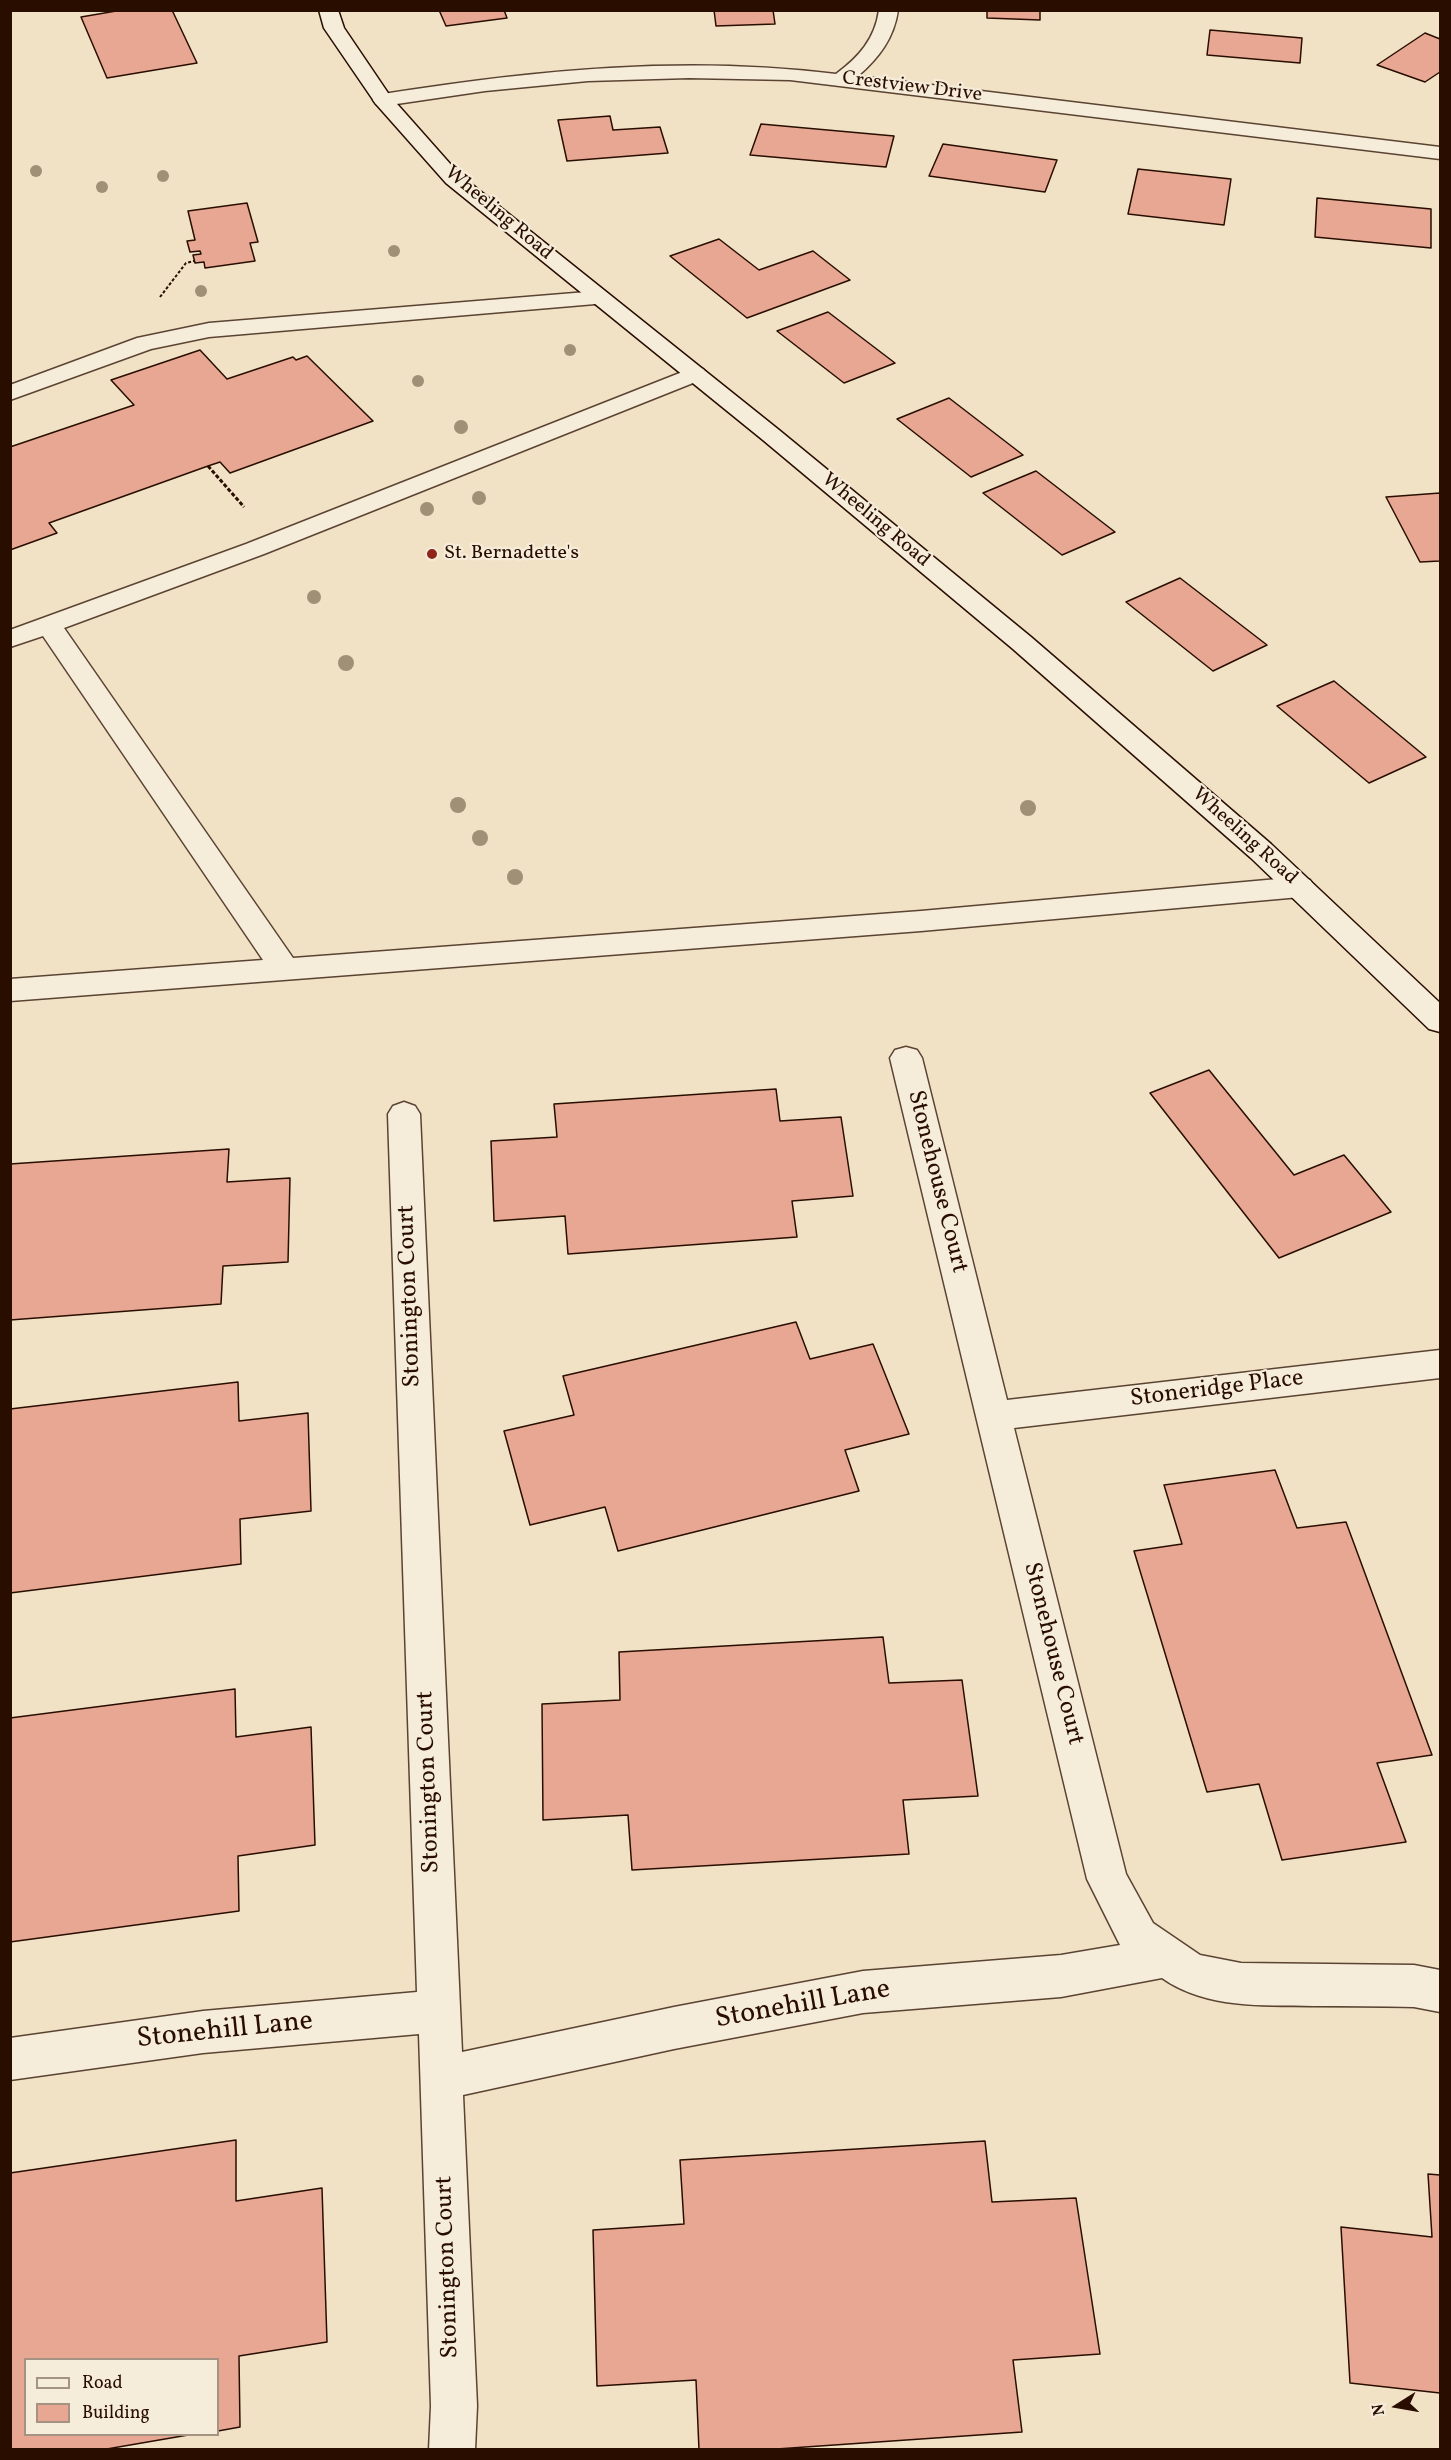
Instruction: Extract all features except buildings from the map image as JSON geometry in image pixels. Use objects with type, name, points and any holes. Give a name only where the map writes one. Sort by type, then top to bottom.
[{"type":"street","name":"Wheeling Road","points":[[328,10],[334,28],[383,100],[453,179],[695,374],[1022,643],[1300,887],[1440,1021]]},
{"type":"street","points":[[842,79],[866,61],[883,37],[889,10]]},
{"type":"street","name":"Crestview Drive","points":[[383,100],[490,84],[590,75],[691,72],[790,74],[1440,153]]},
{"type":"street","points":[[10,393],[145,343],[198,332],[599,298]]},
{"type":"street","points":[[10,639],[274,541],[695,374]]},
{"type":"street","points":[[49,625],[286,970]]},
{"type":"street","points":[[10,990],[909,922],[1300,887]]},
{"type":"street","name":"Stonehouse Court","points":[[906,1058],[1107,1879],[1138,1936],[1192,1974],[1241,1984],[1414,1986],[1440,1991]]},
{"type":"street","name":"Stonington Court","points":[[404,1114],[440,2011],[454,2406],[452,2450]]},
{"type":"street","name":"Stoneridge Place","points":[[994,1416],[1440,1364]]},
{"type":"street","name":"Stonehill Lane","points":[[442,2078],[674,2028],[863,1992],[1061,1976],[1167,1957]]},
{"type":"street","name":"Stonehill Lane","points":[[10,2059],[203,2032],[440,2011]]},
{"type":"path","points":[[208,466],[274,541]]},
{"type":"place","name":"St. Bernadette's","points":[[432,554]]}]
